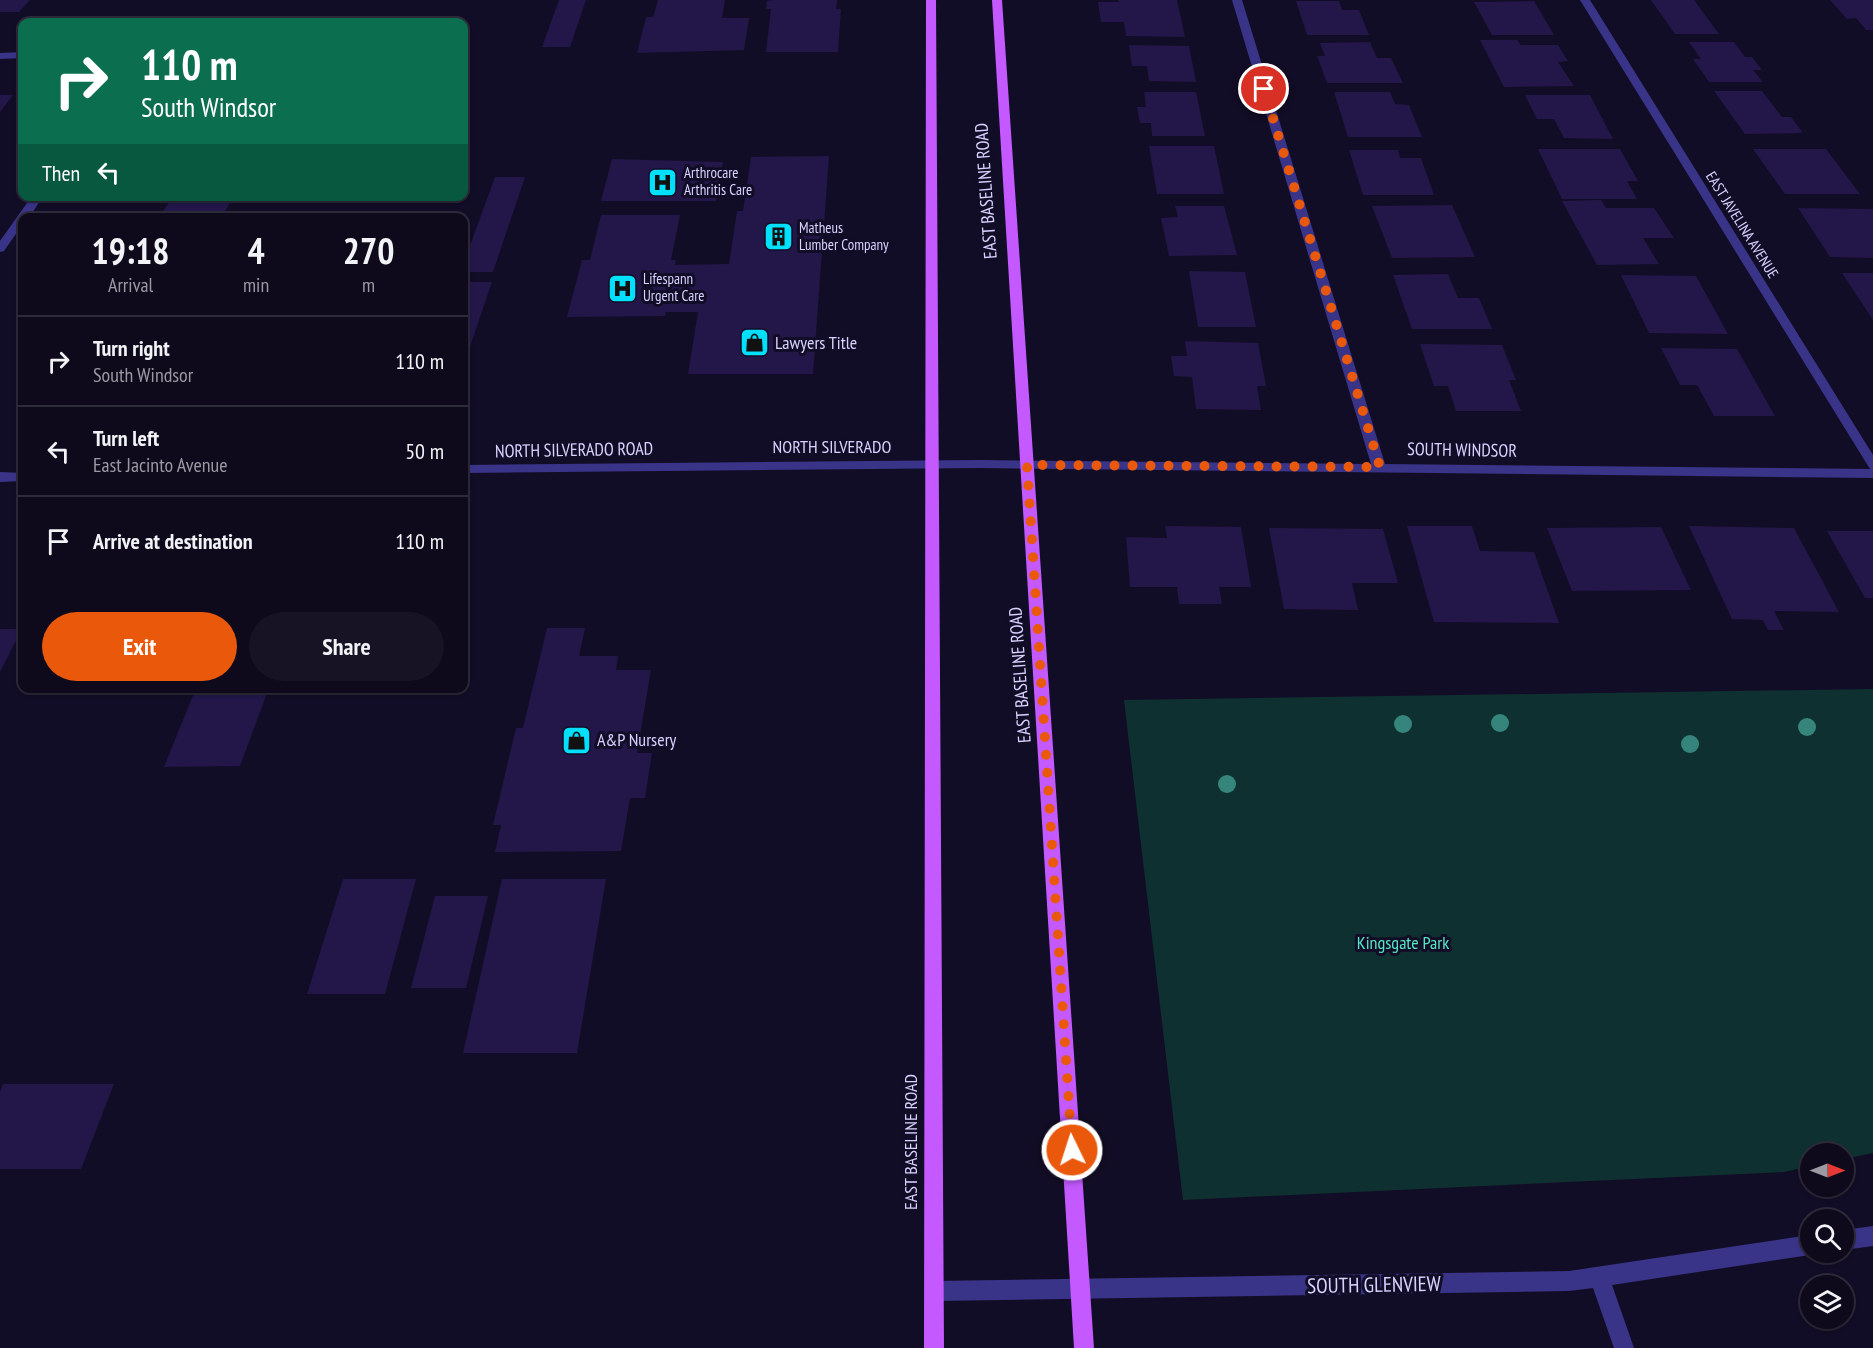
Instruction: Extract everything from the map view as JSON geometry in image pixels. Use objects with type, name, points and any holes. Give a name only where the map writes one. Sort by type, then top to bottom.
[{"type":"main road","name":"EAST BASELINE ROAD","points":[[931,0],[934,1348]]},
{"type":"main road","name":"EAST BASELINE ROAD","points":[[997,0],[1084,1348]]},
{"type":"street","points":[[1237,0],[1380,467]]},
{"type":"street","name":"EAST JAVELINA AVENUE","points":[[1585,0],[1873,466]]},
{"type":"street","points":[[0,56],[18,55]]},
{"type":"street","points":[[0,249],[18,225]]},
{"type":"street","name":"NORTH SILVERADO","points":[[685,467],[979,464]]},
{"type":"street","name":"SOUTH WINDSOR","points":[[979,464],[1873,474]]},
{"type":"street","name":"NORTH SILVERADO ROAD","points":[[468,469],[685,467]]},
{"type":"street","points":[[0,477],[18,477]]},
{"type":"street","points":[[1854,1239],[1873,1236]]},
{"type":"street","name":"SOUTH GLENVIEW","points":[[934,1291],[1569,1281],[1800,1246]]},
{"type":"street","points":[[1599,1276],[1624,1348]]},
{"type":"green space","name":"Kingsgate Park","points":[[1873,689],[1873,1153],[1854,1157],[1854,1143],[1800,1143],[1800,1168],[1784,1172],[1183,1200],[1124,700]]},
{"type":"building","points":[[0,0],[30,0],[19,12],[0,12]]},
{"type":"building","points":[[559,0],[586,0],[570,47],[542,47]]},
{"type":"building","points":[[658,0],[725,0],[722,18],[749,18],[744,50],[637,53],[646,17],[653,17]]},
{"type":"building","points":[[837,0],[836,9],[841,9],[838,52],[766,52],[771,9],[766,9],[767,1]]},
{"type":"building","points":[[1118,0],[1177,0],[1185,37],[1126,36],[1124,22],[1101,22],[1098,2],[1119,2]]},
{"type":"building","points":[[1651,0],[1694,0],[1719,34],[1675,34]]},
{"type":"building","points":[[1830,0],[1873,0],[1873,30],[1866,30],[1856,18],[1847,19]]},
{"type":"building","points":[[1296,1],[1339,1],[1342,10],[1359,10],[1369,35],[1307,35]]},
{"type":"building","points":[[1534,1],[1554,35],[1492,35],[1474,2]]},
{"type":"building","points":[[1480,40],[1517,40],[1521,45],[1558,45],[1568,61],[1558,62],[1574,86],[1504,87]]},
{"type":"building","points":[[1370,42],[1377,58],[1391,58],[1403,83],[1327,83],[1317,56],[1325,56],[1320,43]]},
{"type":"building","points":[[1689,42],[1734,42],[1745,57],[1752,57],[1762,70],[1753,70],[1763,82],[1709,82],[1693,59],[1701,59]]},
{"type":"building","points":[[1129,45],[1189,46],[1196,82],[1149,81],[1147,66],[1132,66]]},
{"type":"building","points":[[1714,91],[1762,91],[1782,117],[1791,117],[1803,133],[1745,134]]},
{"type":"building","points":[[1144,92],[1196,92],[1205,136],[1152,136],[1151,123],[1140,123],[1137,107],[1146,107]]},
{"type":"building","points":[[1334,92],[1390,92],[1395,104],[1409,105],[1422,137],[1348,137]]},
{"type":"building","points":[[0,95],[13,95],[0,112]]},
{"type":"building","points":[[1525,95],[1590,95],[1613,139],[1564,138],[1554,119],[1537,119]]},
{"type":"building","points":[[1149,146],[1214,146],[1224,194],[1157,194]]},
{"type":"building","points":[[1538,149],[1620,149],[1638,181],[1627,181],[1637,199],[1562,199]]},
{"type":"building","points":[[1753,149],[1826,149],[1860,194],[1785,194]]},
{"type":"building","points":[[1349,150],[1398,150],[1400,158],[1421,158],[1434,195],[1363,195]]},
{"type":"building","points":[[829,156],[813,374],[688,374],[698,312],[666,312],[665,316],[567,317],[582,260],[590,260],[601,215],[680,215],[671,260],[676,260],[675,265],[729,264],[737,211],[743,211],[751,157]]},
{"type":"building","name":"Arthrocare Arthritis Care","points":[[612,159],[723,162],[716,201],[601,201]]},
{"type":"building","points":[[495,177],[525,177],[493,272],[468,272],[468,251]]},
{"type":"building","points":[[1601,200],[1606,208],[1654,208],[1674,238],[1643,238],[1659,264],[1597,265],[1562,201]]},
{"type":"building","points":[[170,201],[231,201],[224,213],[162,213]]},
{"type":"building","points":[[1452,205],[1475,257],[1392,258],[1372,206]]},
{"type":"building","points":[[1175,206],[1224,206],[1237,255],[1169,256],[1161,218],[1178,217]]},
{"type":"building","points":[[1798,208],[1873,209],[1873,258],[1830,257]]},
{"type":"building","points":[[1189,271],[1245,272],[1256,327],[1198,327]]},
{"type":"building","points":[[1842,273],[1873,273],[1873,320]]},
{"type":"building","points":[[1448,274],[1458,298],[1479,298],[1492,329],[1412,329],[1393,275]]},
{"type":"building","points":[[1621,275],[1696,276],[1728,334],[1649,333]]},
{"type":"building","points":[[468,282],[492,282],[468,352]]},
{"type":"building","points":[[1185,341],[1258,343],[1266,386],[1257,386],[1261,410],[1196,409],[1192,377],[1174,376],[1171,356],[1187,356]]},
{"type":"building","points":[[1420,344],[1502,345],[1516,380],[1509,380],[1521,411],[1456,411],[1448,386],[1434,386]]},
{"type":"building","points":[[1661,348],[1737,349],[1775,416],[1714,416],[1697,385],[1680,385]]},
{"type":"building","points":[[1165,526],[1241,527],[1251,587],[1219,587],[1222,604],[1179,604],[1177,587],[1130,587],[1126,537],[1167,538]]},
{"type":"building","points":[[1407,526],[1472,526],[1480,551],[1534,552],[1559,623],[1434,622]]},
{"type":"building","points":[[1689,526],[1794,528],[1839,612],[1774,611],[1784,630],[1768,630],[1763,620],[1732,619]]},
{"type":"building","points":[[1661,527],[1691,590],[1572,591],[1547,528]]},
{"type":"building","points":[[1269,528],[1383,529],[1398,583],[1352,583],[1358,610],[1284,609]]},
{"type":"building","points":[[1827,531],[1873,531],[1873,598],[1865,598]]},
{"type":"building","name":"A&P Nursery","points":[[547,628],[585,628],[579,656],[618,656],[616,670],[651,670],[637,753],[652,753],[645,798],[630,798],[621,851],[495,852],[501,825],[493,825],[516,728],[523,728]]},
{"type":"building","points":[[0,629],[18,629],[18,637],[0,672]]},
{"type":"building","points":[[194,693],[267,693],[240,766],[164,767]]},
{"type":"building","points":[[343,879],[416,879],[385,994],[307,994]]},
{"type":"building","points":[[502,879],[606,879],[577,1053],[463,1053]]},
{"type":"building","points":[[435,896],[488,896],[466,988],[411,988]]},
{"type":"building","points":[[3,1084],[114,1084],[81,1169],[0,1169],[0,1092]]},
{"type":"place","name":"Arthrocare Arthritis Care","points":[[663,182]]},
{"type":"place","name":"Matheus Lumber Company","points":[[778,237]]},
{"type":"place","name":"Lifespann Urgent Care","points":[[622,288]]},
{"type":"place","name":"Lawyers Title","points":[[754,343]]},
{"type":"place","name":"A&P Nursery","points":[[576,740]]},
{"type":"route","points":[[1072,1150],[1042,661],[1027,465],[1380,467],[1264,89]]}]
